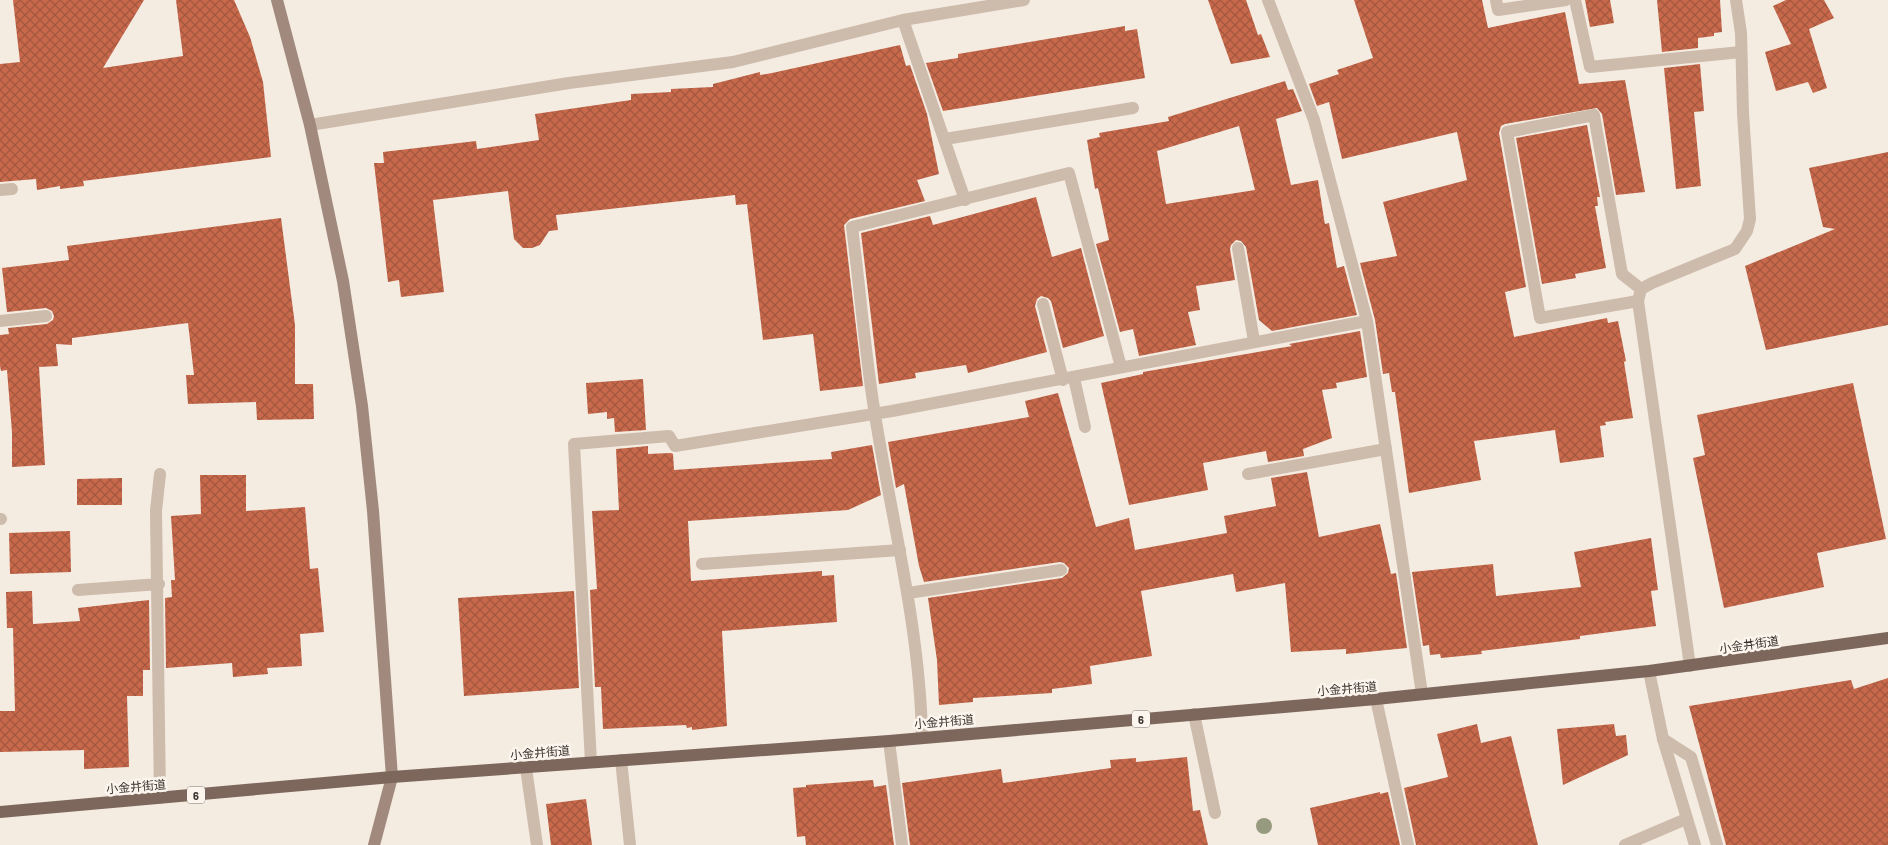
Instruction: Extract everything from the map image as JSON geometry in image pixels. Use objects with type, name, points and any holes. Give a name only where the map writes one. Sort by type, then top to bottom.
[{"type":"main road","name":"小金井街道","points":[[0,812],[392,777],[889,741],[1376,699],[1650,671],[1888,638]]},
{"type":"street","points":[[277,0],[310,125],[343,281],[362,406],[374,511],[392,777],[374,845]]},
{"type":"street","points":[[310,125],[569,84],[733,62],[903,20],[1024,0]]},
{"type":"street","points":[[1268,0],[1314,120],[1367,321],[1422,694]]},
{"type":"street","points":[[1496,0],[1498,10],[1566,0]]},
{"type":"street","points":[[1574,0],[1590,67],[1740,52]]},
{"type":"street","points":[[1690,666],[1639,295],[1622,274],[1594,115],[1507,132],[1540,318],[1639,295],[1652,283],[1735,249],[1747,231],[1750,219],[1740,52],[1741,33],[1736,0]]},
{"type":"street","points":[[903,20],[965,200]]},
{"type":"street","points":[[945,140],[1133,108]]},
{"type":"street","points":[[922,737],[921,690],[908,593],[875,414],[852,227],[1069,173],[1121,368]]},
{"type":"street","points":[[1238,248],[1254,341]]},
{"type":"street","points":[[1043,304],[1085,427]]},
{"type":"street","points":[[0,321],[46,316]]},
{"type":"street","points":[[591,762],[574,444],[669,436],[675,446],[875,414],[1367,321]]},
{"type":"street","points":[[1248,474],[1386,448]]},
{"type":"street","points":[[160,474],[156,511],[160,798]]},
{"type":"street","points":[[702,564],[900,550]]},
{"type":"street","points":[[908,593],[1061,570]]},
{"type":"street","points":[[78,590],[158,584]]},
{"type":"street","points":[[1650,671],[1664,739],[1695,845]]},
{"type":"street","points":[[1376,699],[1408,845]]},
{"type":"street","points":[[1194,714],[1215,813]]},
{"type":"street","points":[[1664,739],[1691,757],[1717,845]]},
{"type":"street","points":[[889,741],[902,845]]},
{"type":"street","points":[[621,760],[630,845]]},
{"type":"street","points":[[526,768],[537,845]]},
{"type":"street","points":[[1625,845],[1686,819]]},
{"type":"building","points":[[13,0],[144,0],[103,68],[183,56],[176,0],[234,0],[250,37],[263,82],[271,157],[83,181],[84,186],[60,189],[60,186],[37,190],[36,179],[0,182],[0,64],[20,62]]},
{"type":"building","points":[[1208,0],[1246,0],[1258,35],[1261,34],[1270,57],[1231,64]]},
{"type":"building","points":[[1354,0],[1482,0],[1488,28],[1565,12],[1579,84],[1625,80],[1645,192],[1616,195],[1602,114],[1597,108],[1505,124],[1501,126],[1499,133],[1526,287],[1505,292],[1514,337],[1607,318],[1608,323],[1618,321],[1626,361],[1624,362],[1633,418],[1605,422],[1606,425],[1600,426],[1604,457],[1560,463],[1555,430],[1474,441],[1481,480],[1409,493],[1395,392],[1392,392],[1389,373],[1383,374],[1375,320],[1360,263],[1397,256],[1383,202],[1467,180],[1457,132],[1342,159],[1329,102],[1317,106],[1309,84],[1339,74],[1337,70],[1373,58]]},
{"type":"building","points":[[1585,0],[1610,0],[1614,23],[1590,27]]},
{"type":"building","points":[[1657,0],[1720,0],[1722,32],[1714,33],[1714,36],[1698,38],[1698,48],[1662,52]]},
{"type":"building","points":[[1786,0],[1824,0],[1834,18],[1809,29],[1827,88],[1813,93],[1808,82],[1776,91],[1765,52],[1791,44],[1773,6]]},
{"type":"building","points":[[1125,26],[1125,31],[1137,29],[1145,78],[943,111],[926,63],[958,58],[958,54]]},
{"type":"building","points":[[900,45],[906,66],[910,65],[927,114],[939,174],[917,180],[925,201],[850,219],[844,225],[863,386],[820,391],[813,334],[763,340],[747,204],[736,205],[735,195],[556,215],[558,230],[549,231],[540,245],[532,248],[523,248],[514,239],[508,191],[433,200],[444,292],[401,297],[399,280],[388,282],[374,163],[384,163],[383,152],[476,141],[477,149],[539,140],[535,114],[631,100],[631,94],[671,92],[671,89],[713,87],[713,84],[760,72],[760,75],[772,73]]},
{"type":"building","points":[[1700,64],[1704,111],[1694,112],[1701,186],[1676,189],[1664,68]]},
{"type":"building","points":[[1285,81],[1288,90],[1293,89],[1302,111],[1276,119],[1291,185],[1318,180],[1325,224],[1329,223],[1337,268],[1344,266],[1357,315],[1272,331],[1259,320],[1246,247],[1241,241],[1236,240],[1230,249],[1235,280],[1196,286],[1200,310],[1188,312],[1196,345],[1139,356],[1133,329],[1120,332],[1096,244],[1109,240],[1098,188],[1095,189],[1087,140],[1100,137],[1099,133],[1169,121],[1168,117]],"holes":[[[1239,126],[1255,190],[1166,204],[1157,151]]]},
{"type":"building","points":[[1587,125],[1600,197],[1597,197],[1598,206],[1595,206],[1606,268],[1575,274],[1576,278],[1542,284],[1516,138]]},
{"type":"building","points":[[1888,152],[1888,325],[1766,350],[1745,266],[1835,229],[1823,227],[1809,168]]},
{"type":"building","points":[[1036,197],[1052,257],[1081,248],[1104,336],[1063,348],[1051,301],[1041,296],[1037,299],[1035,306],[1047,352],[968,373],[966,365],[915,373],[916,378],[879,384],[861,233],[930,216],[933,225]]},
{"type":"building","points":[[281,218],[295,325],[295,384],[313,384],[314,419],[257,420],[256,402],[188,404],[186,375],[194,375],[188,323],[72,338],[72,345],[56,344],[58,366],[39,367],[45,465],[12,467],[12,432],[7,370],[1,371],[0,366],[0,335],[9,334],[8,328],[47,324],[53,320],[54,316],[52,311],[46,308],[7,312],[2,268],[69,260],[67,246]]},
{"type":"building","points":[[1360,331],[1367,377],[1336,383],[1337,388],[1322,390],[1332,438],[1303,449],[1304,456],[1268,462],[1266,451],[1203,463],[1208,490],[1129,505],[1101,383],[1143,374],[1143,372],[1292,346],[1289,344]]},
{"type":"building","points":[[643,379],[646,430],[615,432],[614,418],[607,419],[607,412],[588,414],[586,383]]},
{"type":"building","points":[[1853,383],[1886,539],[1817,553],[1824,587],[1724,608],[1693,458],[1705,455],[1697,415]]},
{"type":"building","points":[[1058,393],[1096,527],[1129,518],[1135,550],[1227,533],[1224,516],[1276,506],[1271,478],[1307,472],[1319,537],[1380,524],[1391,574],[1396,573],[1407,648],[1346,654],[1346,649],[1291,652],[1285,583],[1236,592],[1233,574],[1141,591],[1152,656],[1090,666],[1092,684],[1052,689],[1052,693],[973,698],[973,702],[939,705],[937,660],[928,598],[1062,578],[1068,573],[1069,568],[1060,562],[924,582],[919,566],[904,484],[896,488],[888,442],[1029,417],[1025,401]]},
{"type":"building","points":[[872,445],[881,495],[848,510],[688,521],[691,581],[822,571],[822,576],[834,575],[837,622],[722,631],[727,726],[692,730],[692,727],[687,728],[686,725],[603,729],[601,687],[595,687],[590,590],[597,589],[592,511],[619,510],[616,449],[648,446],[648,454],[671,453],[673,454],[674,470],[832,459],[831,452]]},
{"type":"building","points":[[200,475],[246,475],[246,511],[305,507],[310,569],[318,568],[324,632],[300,634],[302,666],[267,668],[268,674],[233,677],[232,663],[166,668],[165,598],[172,597],[171,580],[175,580],[171,516],[201,514]]},
{"type":"building","points":[[122,478],[122,505],[77,505],[77,479]]},
{"type":"building","points":[[70,531],[71,572],[10,574],[9,533]]},
{"type":"building","points":[[1651,538],[1658,590],[1651,591],[1656,626],[1580,636],[1580,639],[1481,651],[1482,654],[1441,658],[1440,654],[1430,655],[1429,645],[1423,646],[1412,572],[1493,564],[1496,596],[1581,587],[1574,552]]},
{"type":"building","points":[[32,591],[33,624],[80,621],[78,608],[149,600],[150,670],[143,670],[143,696],[127,696],[129,767],[84,769],[84,750],[0,752],[0,711],[15,711],[13,628],[7,628],[6,592]]},
{"type":"building","points":[[574,591],[579,688],[464,696],[458,598]]},
{"type":"building","points":[[1888,678],[1888,845],[1726,845],[1689,706],[1851,680],[1854,689]]},
{"type":"building","points":[[1477,724],[1481,743],[1511,736],[1538,845],[1416,845],[1404,788],[1448,777],[1437,734]]},
{"type":"building","points":[[1614,724],[1616,736],[1626,735],[1628,755],[1563,785],[1557,729]]},
{"type":"building","points":[[1187,757],[1193,811],[1200,810],[1208,845],[910,845],[902,783],[1001,769],[1003,783],[1111,768],[1110,760],[1136,758],[1136,762]]},
{"type":"building","points":[[873,780],[874,787],[886,785],[894,845],[806,845],[805,836],[797,837],[793,788],[806,787],[806,785]]},
{"type":"building","points":[[1380,792],[1380,794],[1388,792],[1400,845],[1318,845],[1310,808]]},
{"type":"building","points":[[586,799],[592,845],[551,845],[546,804]]}]
